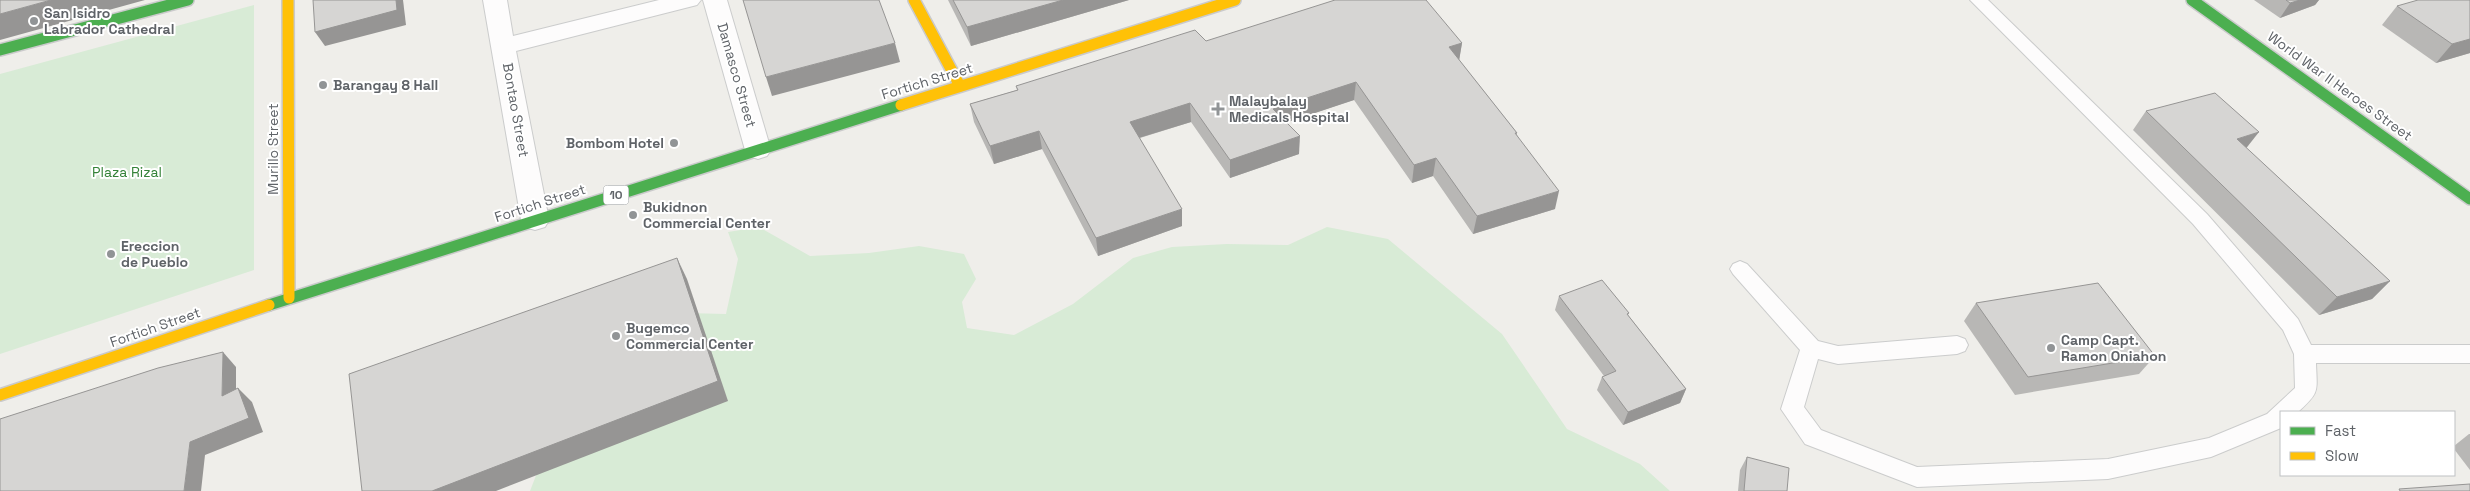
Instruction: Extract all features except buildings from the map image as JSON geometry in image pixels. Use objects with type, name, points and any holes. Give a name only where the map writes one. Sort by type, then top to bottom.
[{"type":"main road","points":[[0,50],[188,0]]},
{"type":"main road","name":"Murillo Street","points":[[288,0],[289,298]]},
{"type":"main road","points":[[914,0],[960,86]]},
{"type":"main road","name":"Fortich Street","points":[[0,395],[289,298],[1235,0]]},
{"type":"main road","name":"World War II Heroes Street","points":[[2192,0],[2469,196]]},
{"type":"street","name":"Bontao Street","points":[[495,0],[505,46],[535,220]]},
{"type":"street","points":[[505,46],[689,0]]},
{"type":"street","name":"Damasco Street","points":[[715,0],[758,150]]},
{"type":"lane","points":[[1978,0],[2200,219],[2291,325],[2305,354],[2306,391],[2284,411]]},
{"type":"lane","points":[[1740,269],[1810,348],[1838,355],[1957,345]]},
{"type":"lane","points":[[1810,348],[1792,410],[1813,437],[1918,477],[2108,469],[2211,447],[2275,421],[2280,415]]},
{"type":"lane","points":[[2305,354],[2470,354]]},
{"type":"green space","name":"Plaza Rizal","points":[[254,5],[254,270],[0,354],[0,74]]},
{"type":"green space","points":[[759,227],[810,256],[869,253],[919,246],[964,254],[976,279],[962,302],[967,328],[1014,335],[1073,304],[1133,258],[1172,247],[1227,244],[1288,245],[1327,227],[1388,239],[1502,334],[1567,429],[1640,464],[1670,491],[530,491],[549,442],[685,313],[726,314],[738,259],[728,232]]},
{"type":"traffic: fast","points":[[0,50],[188,0]]},
{"type":"traffic: fast","points":[[2192,0],[2470,199]]},
{"type":"traffic: fast","points":[[269,305],[901,105]]},
{"type":"traffic: slow","points":[[288,0],[289,298]]},
{"type":"traffic: slow","points":[[914,0],[960,86]]},
{"type":"traffic: slow","points":[[901,105],[1235,0]]},
{"type":"traffic: slow","points":[[0,395],[269,305]]},
{"type":"place","name":"San Isidro Labrador Cathedral","points":[[34,21]]},
{"type":"place","name":"Barangay 8 Hall","points":[[323,85]]},
{"type":"place","name":"Malaybalay Medicals Hospital","points":[[1218,109]]},
{"type":"place","name":"Bombom Hotel","points":[[674,143]]},
{"type":"place","name":"Bukidnon Commercial Center","points":[[633,215]]},
{"type":"place","name":"Ereccion de Pueblo","points":[[111,254]]},
{"type":"place","name":"Bugemco Commercial Center","points":[[616,336]]},
{"type":"place","name":"Camp Capt. Ramon Oniahon","points":[[2051,348]]}]
